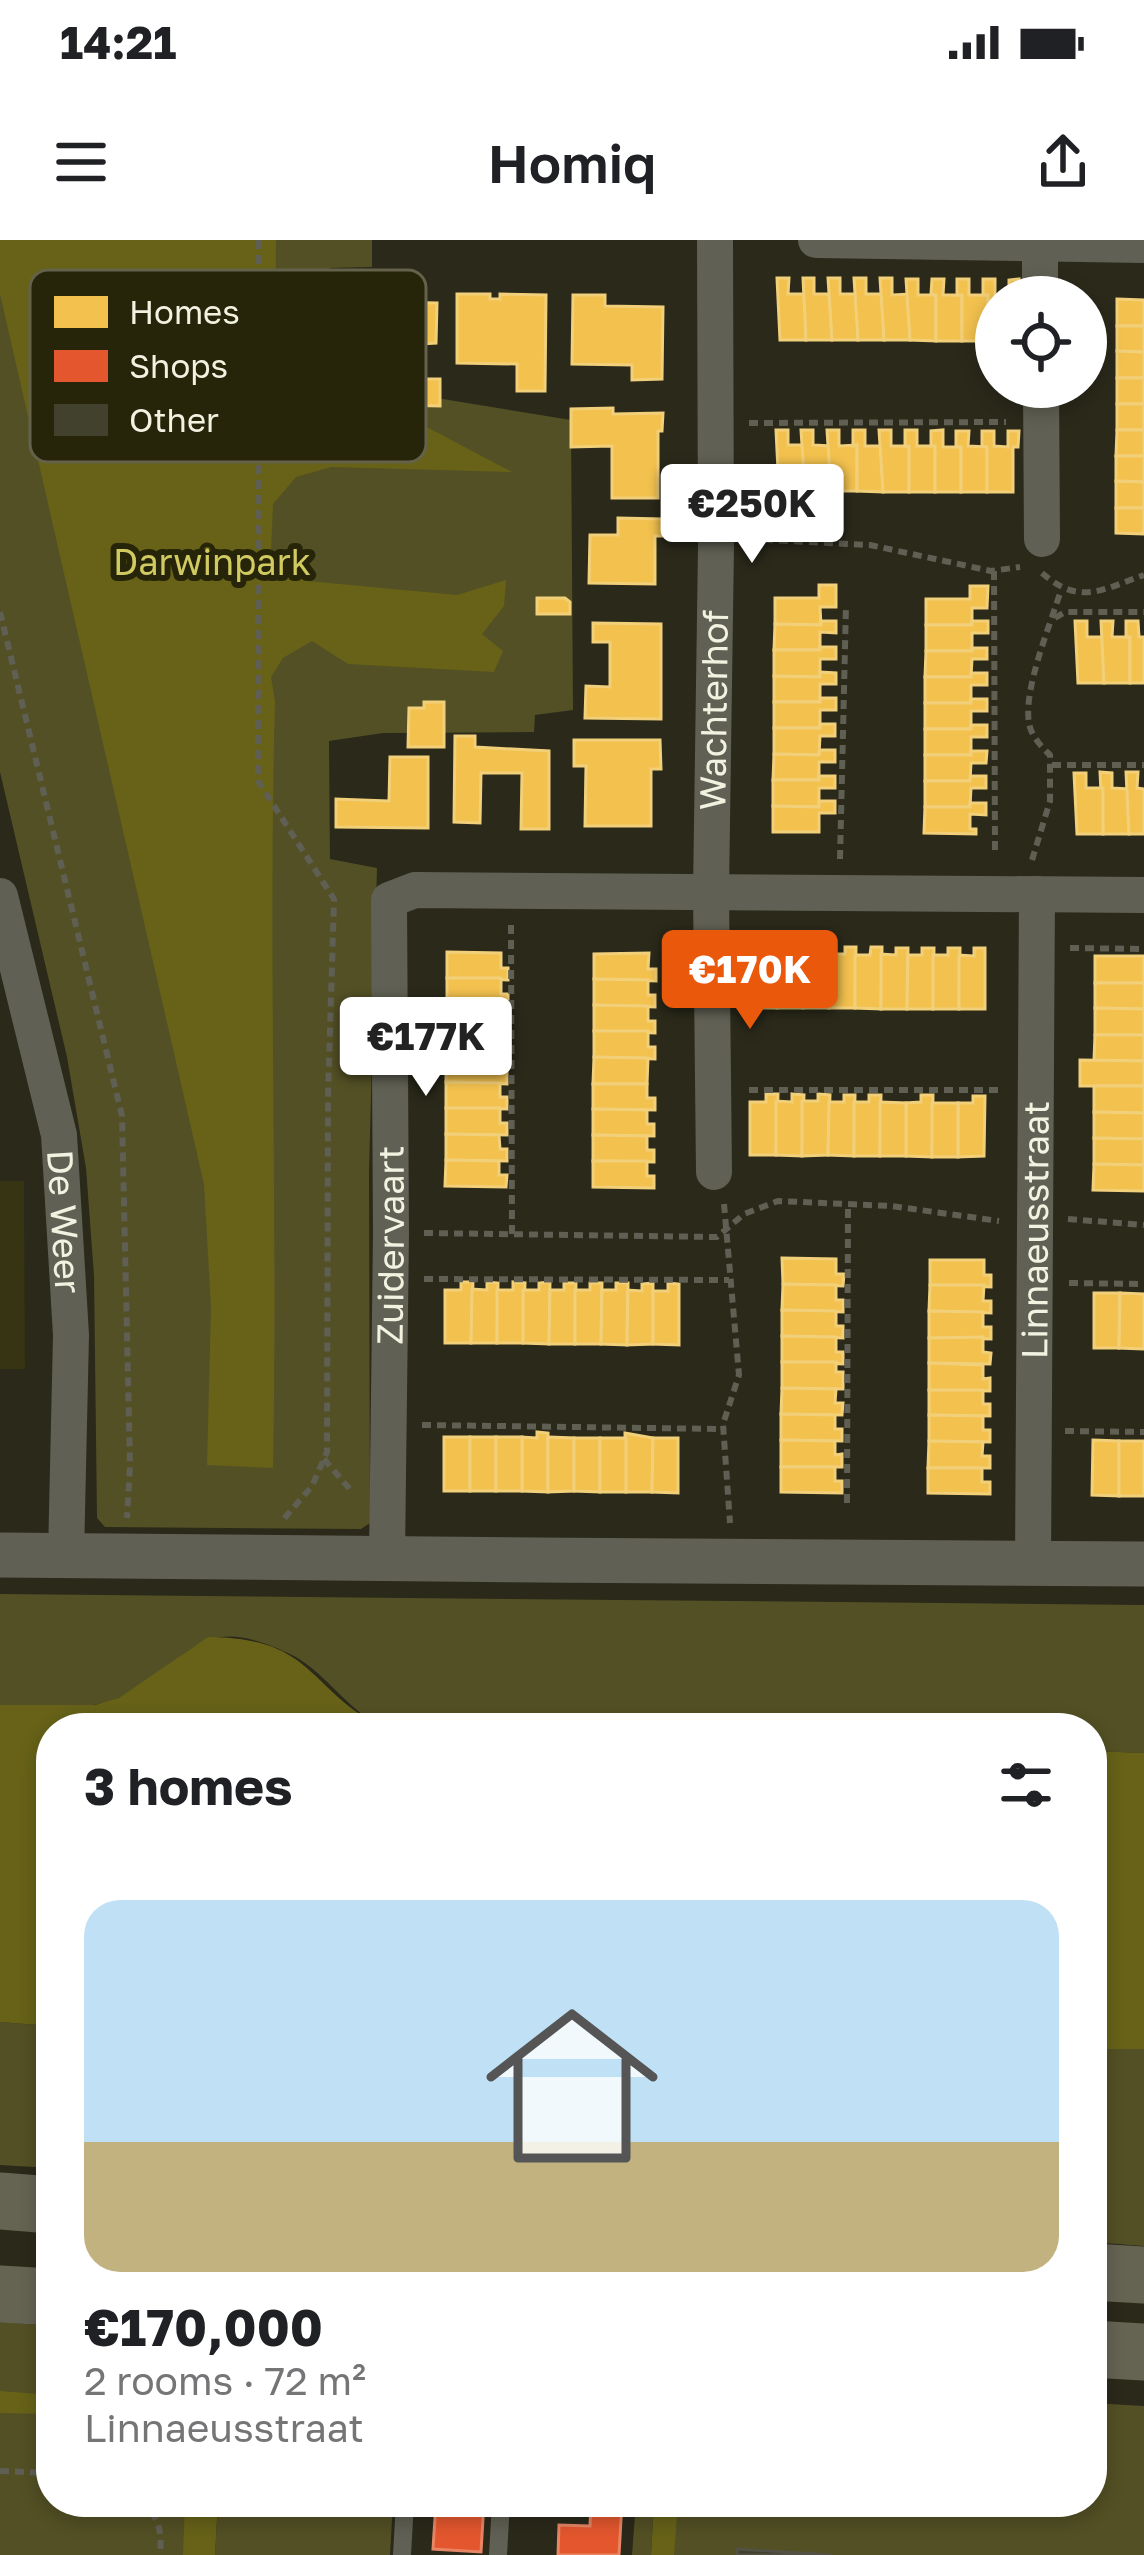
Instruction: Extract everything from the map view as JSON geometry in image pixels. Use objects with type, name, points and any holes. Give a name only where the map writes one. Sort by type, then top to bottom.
[{"type":"main road","points":[[0,2201],[36,2204]]},
{"type":"main road","points":[[1107,2273],[1144,2275]]},
{"type":"main road","points":[[0,2294],[36,2296]]},
{"type":"main road","points":[[1107,2350],[1144,2352]]},
{"type":"street","name":"Wachterhof","points":[[710,892],[715,240]]},
{"type":"street","points":[[816,240],[1144,244]]},
{"type":"street","points":[[1040,242],[1040,276]]},
{"type":"street","points":[[1041,408],[1042,539]]},
{"type":"street","name":"Zuidervaart","points":[[387,1556],[388,900],[409,890],[710,892]]},
{"type":"street","points":[[715,1172],[710,892],[1144,895]]},
{"type":"street","name":"Linnaeusstraat","points":[[1032,894],[1050,1225],[1034,1563]]},
{"type":"street","name":"De Weer","points":[[0,896],[59,1135],[71,1334],[66,1556]]},
{"type":"street","points":[[0,1555],[1144,1564]]},
{"type":"lane","points":[[402,2555],[404,2517]]},
{"type":"lane","points":[[498,2555],[500,2517]]},
{"type":"path","points":[[259,240],[259,270]]},
{"type":"path","points":[[715,423],[975,408]]},
{"type":"path","points":[[250,1556],[312,1486],[327,1452],[334,899],[258,781],[259,462]]},
{"type":"path","points":[[716,546],[754,538],[870,545],[994,571],[1033,565],[1061,590],[1089,595],[1144,575]]},
{"type":"path","points":[[994,571],[995,856]]},
{"type":"path","points":[[1032,894],[1034,851],[1050,801],[1050,755],[1028,723],[1030,696],[1061,590]]},
{"type":"path","points":[[839,892],[846,605]]},
{"type":"path","points":[[0,612],[122,1116],[130,1466],[125,1557]]},
{"type":"path","points":[[1052,620],[1065,612],[1144,612]]},
{"type":"path","points":[[1050,765],[1144,765]]},
{"type":"path","points":[[511,891],[512,1234]]},
{"type":"path","points":[[1036,948],[1144,949]]},
{"type":"path","points":[[715,1090],[998,1090]]},
{"type":"path","points":[[715,1172],[724,1198],[739,1375],[723,1429],[730,1564]]},
{"type":"path","points":[[391,1233],[717,1237],[744,1214],[778,1201],[1050,1225],[1144,1225]]},
{"type":"path","points":[[847,1503],[848,1204]]},
{"type":"path","points":[[390,1279],[729,1280]]},
{"type":"path","points":[[1065,1283],[1144,1284]]},
{"type":"path","points":[[1064,1410],[1064,1431],[1144,1432]]},
{"type":"path","points":[[388,1424],[723,1429]]},
{"type":"path","points":[[0,2471],[36,2473]]},
{"type":"path","points":[[156,2517],[160,2555]]},
{"type":"shaded area","points":[[0,240],[276,240],[276,270],[30,270],[30,425],[0,294]]},
{"type":"shaded area","points":[[426,427],[512,472],[331,467],[296,477],[273,504],[271,553],[308,581],[457,595],[506,580],[504,606],[482,634],[503,651],[494,672],[348,664],[312,641],[283,658],[271,677],[275,701],[273,1468],[207,1465],[211,1307],[204,1184],[39,462],[426,462]]},
{"type":"shaded area","points":[[0,1181],[24,1181],[25,1369],[0,1369]]},
{"type":"shaded area","points":[[208,1637],[243,1639],[289,1655],[359,1713],[36,1713],[36,2025],[0,2022],[0,1705],[95,1705],[119,1698]]},
{"type":"shaded area","points":[[1107,1752],[1144,1753],[1144,2049],[1107,2049]]},
{"type":"shaded area","points":[[0,2391],[36,2394],[36,2414],[0,2413]]},
{"type":"shaded area","points":[[184,2517],[217,2517],[215,2555],[183,2555]]},
{"type":"shaded area","points":[[653,2517],[677,2517],[674,2555],[651,2555]]},
{"type":"green space","name":"Darwinpark","points":[[0,240],[372,240],[372,267],[30,270],[30,462],[426,462],[426,396],[571,420],[573,710],[535,715],[534,732],[383,733],[329,741],[330,859],[377,868],[369,1173],[370,1523],[361,1529],[105,1527],[97,1518],[94,1276],[86,1168],[67,1057],[0,772]]},
{"type":"green space","points":[[0,1594],[1144,1605],[1144,1753],[1107,1752],[1107,1713],[361,1713],[302,1661],[258,1641],[233,1637],[196,1646],[143,1684],[106,1703],[0,1705]]},
{"type":"green space","points":[[0,2022],[36,2025],[36,2167],[0,2165]]},
{"type":"green space","points":[[1107,2049],[1144,2049],[1144,2246],[1107,2243]]},
{"type":"green space","points":[[0,2322],[36,2325],[36,2517],[201,2517],[201,2555],[0,2555]]},
{"type":"green space","points":[[1107,2404],[1144,2406],[1144,2555],[664,2555],[668,2517],[1107,2517]]},
{"type":"green space","points":[[217,2517],[392,2517],[390,2555],[215,2555]]},
{"type":"green space","points":[[635,2517],[653,2517],[651,2555],[632,2555]]},
{"type":"building: Homes","points":[[777,278],[789,278],[788,294],[806,294],[806,340],[780,340]]},
{"type":"building: Homes","points":[[803,278],[814,278],[814,294],[832,294],[832,340],[806,340]]},
{"type":"building: Homes","points":[[828,278],[840,278],[840,294],[858,294],[858,340],[832,340]]},
{"type":"building: Homes","points":[[854,278],[866,278],[866,294],[884,294],[884,340],[858,340]]},
{"type":"building: Homes","points":[[880,278],[892,278],[892,295],[910,294],[910,340],[884,340]]},
{"type":"building: Homes","points":[[906,279],[918,279],[918,295],[936,295],[936,341],[910,340]]},
{"type":"building: Homes","points":[[932,279],[944,279],[943,295],[962,295],[962,341],[936,341]]},
{"type":"building: Homes","points":[[957,279],[969,279],[969,295],[975,295],[975,341],[962,341],[962,295],[957,295]]},
{"type":"building: Homes","points":[[457,294],[490,294],[490,299],[500,299],[500,294],[546,295],[545,391],[517,391],[517,364],[457,363]]},
{"type":"building: Homes","points":[[573,295],[605,295],[605,306],[663,307],[662,379],[632,380],[632,365],[572,364]]},
{"type":"building: Homes","points":[[1117,299],[1144,300],[1144,326],[1117,326]]},
{"type":"building: Homes","points":[[426,303],[437,303],[436,343],[426,344]]},
{"type":"building: Homes","points":[[1117,326],[1144,326],[1144,352],[1117,351]]},
{"type":"building: Homes","points":[[1117,351],[1144,352],[1144,378],[1117,378]]},
{"type":"building: Homes","points":[[1117,378],[1144,378],[1144,404],[1117,404]]},
{"type":"building: Homes","points":[[426,379],[440,379],[440,406],[426,406]]},
{"type":"building: Homes","points":[[1117,404],[1144,404],[1144,430],[1117,430]]},
{"type":"building: Homes","points":[[613,408],[613,414],[663,413],[662,431],[658,431],[658,498],[612,498],[612,446],[571,447],[571,409]]},
{"type":"building: Homes","points":[[776,430],[788,430],[788,445],[805,445],[805,491],[779,491]]},
{"type":"building: Homes","points":[[801,430],[813,430],[813,445],[831,446],[831,491],[805,491]]},
{"type":"building: Homes","points":[[827,430],[839,430],[839,446],[857,445],[857,491],[831,491]]},
{"type":"building: Homes","points":[[853,430],[865,430],[865,446],[883,446],[883,492],[857,491]]},
{"type":"building: Homes","points":[[879,430],[891,430],[891,446],[909,446],[909,492],[883,492]]},
{"type":"building: Homes","points":[[905,430],[917,430],[917,446],[935,446],[935,492],[909,492]]},
{"type":"building: Homes","points":[[943,430],[943,447],[961,447],[961,492],[935,492],[931,431]]},
{"type":"building: Homes","points":[[1117,430],[1144,430],[1144,456],[1116,456]]},
{"type":"building: Homes","points":[[956,431],[969,431],[968,446],[987,447],[987,492],[961,492],[961,447],[956,446]]},
{"type":"building: Homes","points":[[982,431],[994,431],[994,446],[1008,447],[1008,431],[1019,431],[1018,447],[1013,447],[1013,492],[987,492],[987,447],[982,446]]},
{"type":"building: Homes","points":[[1116,456],[1144,456],[1144,482],[1116,481]]},
{"type":"building: Homes","points":[[1116,481],[1144,482],[1144,508],[1116,508]]},
{"type":"building: Homes","points":[[1116,508],[1144,508],[1144,534],[1116,533]]},
{"type":"building: Homes","points":[[618,518],[662,519],[662,536],[655,536],[655,584],[589,583],[590,535],[618,535]]},
{"type":"building: Homes","points":[[819,585],[836,585],[836,607],[820,607],[821,625],[775,624],[775,598],[819,598]]},
{"type":"building: Homes","points":[[970,586],[988,586],[987,608],[972,608],[972,625],[926,625],[926,599],[970,599]]},
{"type":"building: Homes","points":[[537,598],[565,598],[570,614],[537,614]]},
{"type":"building: Homes","points":[[821,621],[836,621],[836,633],[820,632],[820,650],[774,650],[775,624],[821,625]]},
{"type":"building: Homes","points":[[972,621],[988,621],[988,633],[972,633],[972,651],[926,651],[926,625],[972,625]]},
{"type":"building: Homes","points":[[1075,621],[1087,621],[1087,637],[1104,637],[1104,683],[1078,683]]},
{"type":"building: Homes","points":[[1101,621],[1113,621],[1112,637],[1130,637],[1130,683],[1104,683]]},
{"type":"building: Homes","points":[[1126,621],[1138,621],[1139,637],[1144,637],[1144,683],[1130,683]]},
{"type":"building: Homes","points":[[593,623],[661,624],[661,719],[585,718],[586,686],[610,687],[610,642],[593,642]]},
{"type":"building: Homes","points":[[836,647],[836,659],[820,659],[820,677],[774,676],[774,650]]},
{"type":"building: Homes","points":[[987,648],[987,659],[972,659],[971,677],[925,677],[926,651]]},
{"type":"building: Homes","points":[[820,672],[836,673],[836,684],[820,684],[820,702],[774,702],[774,676],[820,677]]},
{"type":"building: Homes","points":[[971,673],[987,673],[987,685],[971,685],[971,703],[925,703],[925,677],[971,677]]},
{"type":"building: Homes","points":[[820,698],[836,698],[836,710],[820,710],[820,728],[774,728],[774,702],[820,702]]},
{"type":"building: Homes","points":[[971,699],[987,699],[987,711],[971,711],[971,729],[925,729],[925,703],[971,703]]},
{"type":"building: Homes","points":[[424,702],[444,702],[444,747],[408,747],[409,708],[424,708]]},
{"type":"building: Homes","points":[[820,724],[835,724],[835,736],[820,736],[819,755],[774,754],[774,728],[820,728]]},
{"type":"building: Homes","points":[[971,725],[987,725],[987,737],[971,737],[971,755],[925,755],[925,729],[971,729]]},
{"type":"building: Homes","points":[[455,736],[475,736],[475,747],[549,751],[549,829],[521,829],[522,773],[481,773],[480,823],[454,822]]},
{"type":"building: Homes","points":[[574,740],[660,740],[661,769],[651,769],[651,826],[585,826],[586,766],[574,766]]},
{"type":"building: Homes","points":[[820,750],[835,750],[835,762],[819,762],[819,780],[773,780],[774,754],[819,755]]},
{"type":"building: Homes","points":[[971,751],[987,751],[986,763],[971,763],[970,781],[925,781],[925,755],[971,755]]},
{"type":"building: Homes","points":[[390,757],[428,757],[428,828],[336,827],[336,799],[389,801]]},
{"type":"building: Homes","points":[[1100,772],[1112,773],[1112,788],[1129,789],[1129,834],[1103,834]]},
{"type":"building: Homes","points":[[1126,772],[1138,772],[1137,788],[1144,789],[1144,834],[1129,834]]},
{"type":"building: Homes","points":[[1074,773],[1086,773],[1086,788],[1103,788],[1103,834],[1077,834]]},
{"type":"building: Homes","points":[[819,776],[835,776],[835,788],[819,788],[819,807],[773,806],[773,780],[819,780]]},
{"type":"building: Homes","points":[[971,776],[986,776],[986,788],[971,788],[970,807],[925,807],[925,781],[970,781]]},
{"type":"building: Homes","points":[[819,801],[835,801],[835,813],[819,813],[819,832],[773,832],[773,806],[819,807]]},
{"type":"building: Homes","points":[[970,803],[986,803],[986,815],[970,814],[970,829],[976,829],[976,834],[924,833],[925,807],[970,807]]},
{"type":"building: Homes","points":[[767,947],[779,947],[777,1008],[751,1008],[751,954],[767,954]]},
{"type":"building: Homes","points":[[793,947],[805,947],[803,1008],[777,1008],[778,954],[793,954]]},
{"type":"building: Homes","points":[[819,947],[831,947],[829,1008],[803,1008],[804,954],[819,954]]},
{"type":"building: Homes","points":[[845,947],[856,947],[855,1008],[829,1008],[829,954],[845,954]]},
{"type":"building: Homes","points":[[871,947],[882,947],[881,1009],[855,1008],[855,955],[870,955]]},
{"type":"building: Homes","points":[[896,948],[908,948],[907,1009],[881,1009],[881,954],[896,955]]},
{"type":"building: Homes","points":[[922,948],[934,948],[933,1009],[907,1009],[908,955],[922,955]]},
{"type":"building: Homes","points":[[948,948],[960,948],[959,1009],[933,1009],[933,955],[948,955]]},
{"type":"building: Homes","points":[[974,948],[985,948],[985,1009],[959,1009],[959,955],[974,956]]},
{"type":"building: Homes","points":[[447,952],[501,953],[501,968],[508,968],[508,980],[447,978]]},
{"type":"building: Homes","points":[[649,953],[648,969],[656,969],[656,981],[594,979],[594,954]]},
{"type":"building: Homes","points":[[1095,956],[1144,956],[1144,983],[1095,983]]},
{"type":"building: Homes","points":[[447,978],[501,978],[501,994],[508,994],[508,1006],[447,1004]]},
{"type":"building: Homes","points":[[594,979],[648,980],[648,995],[655,995],[655,1007],[594,1005]]},
{"type":"building: Homes","points":[[1095,983],[1144,983],[1144,1009],[1095,1008]]},
{"type":"building: Homes","points":[[447,1004],[501,1005],[501,1020],[508,1020],[508,1032],[447,1030]]},
{"type":"building: Homes","points":[[594,1005],[648,1006],[648,1021],[655,1021],[655,1033],[594,1031]]},
{"type":"building: Homes","points":[[1095,1008],[1144,1009],[1144,1035],[1095,1035]]},
{"type":"building: Homes","points":[[447,1030],[500,1031],[500,1046],[508,1045],[507,1057],[446,1056]]},
{"type":"building: Homes","points":[[594,1031],[648,1031],[648,1047],[655,1047],[655,1059],[594,1057]]},
{"type":"building: Homes","points":[[1095,1035],[1144,1035],[1144,1061],[1094,1060]]},
{"type":"building: Homes","points":[[446,1056],[500,1057],[507,1084],[446,1082]]},
{"type":"building: Homes","points":[[594,1057],[648,1058],[647,1084],[593,1084]]},
{"type":"building: Homes","points":[[1080,1060],[1144,1061],[1144,1086],[1080,1086]]},
{"type":"building: Homes","points":[[446,1082],[500,1083],[500,1097],[507,1097],[507,1109],[446,1108]]},
{"type":"building: Homes","points":[[593,1084],[647,1084],[647,1098],[655,1098],[655,1110],[593,1109]]},
{"type":"building: Homes","points":[[1094,1086],[1144,1086],[1144,1113],[1094,1112]]},
{"type":"building: Homes","points":[[766,1094],[778,1094],[776,1155],[750,1155],[750,1102],[766,1102]]},
{"type":"building: Homes","points":[[792,1094],[804,1095],[802,1156],[776,1155],[776,1101],[792,1102]]},
{"type":"building: Homes","points":[[818,1094],[830,1095],[828,1155],[802,1156],[802,1101],[818,1101]]},
{"type":"building: Homes","points":[[844,1095],[855,1095],[854,1156],[828,1155],[829,1102],[844,1102]]},
{"type":"building: Homes","points":[[869,1095],[881,1095],[880,1156],[854,1156],[854,1102],[869,1102]]},
{"type":"building: Homes","points":[[921,1095],[933,1095],[932,1157],[906,1156],[906,1103],[921,1102]]},
{"type":"building: Homes","points":[[973,1096],[985,1096],[984,1156],[958,1157],[958,1103],[973,1103]]},
{"type":"building: Homes","points":[[880,1102],[906,1103],[906,1156],[880,1156]]},
{"type":"building: Homes","points":[[932,1103],[958,1103],[958,1157],[932,1157]]},
{"type":"building: Homes","points":[[446,1108],[500,1108],[500,1123],[507,1123],[507,1135],[446,1134]]},
{"type":"building: Homes","points":[[593,1109],[647,1110],[647,1124],[654,1124],[654,1136],[593,1135]]},
{"type":"building: Homes","points":[[1094,1112],[1144,1113],[1144,1139],[1094,1138]]},
{"type":"building: Homes","points":[[446,1134],[499,1135],[507,1161],[446,1160]]},
{"type":"building: Homes","points":[[593,1135],[647,1136],[647,1150],[654,1150],[654,1162],[593,1161]]},
{"type":"building: Homes","points":[[1094,1138],[1144,1139],[1144,1165],[1094,1164]]},
{"type":"building: Homes","points":[[446,1160],[499,1161],[499,1175],[507,1175],[506,1187],[445,1186]]},
{"type":"building: Homes","points":[[593,1161],[647,1161],[647,1176],[654,1176],[654,1188],[593,1187]]},
{"type":"building: Homes","points":[[1094,1164],[1144,1165],[1144,1191],[1093,1190]]},
{"type":"building: Homes","points":[[782,1258],[836,1259],[836,1274],[844,1274],[843,1286],[783,1284]]},
{"type":"building: Homes","points":[[930,1260],[984,1260],[984,1275],[991,1275],[991,1287],[930,1285]]},
{"type":"building: Homes","points":[[461,1282],[473,1282],[471,1343],[445,1343],[445,1290],[461,1290]]},
{"type":"building: Homes","points":[[487,1282],[498,1283],[497,1343],[471,1343],[472,1289],[487,1290]]},
{"type":"building: Homes","points":[[513,1282],[525,1283],[523,1343],[497,1343],[497,1290],[513,1290]]},
{"type":"building: Homes","points":[[550,1282],[549,1344],[523,1343],[523,1290],[539,1290],[539,1283]]},
{"type":"building: Homes","points":[[564,1283],[576,1283],[575,1344],[549,1344],[550,1290],[564,1290]]},
{"type":"building: Homes","points":[[590,1283],[602,1283],[601,1344],[575,1344],[575,1290],[590,1290]]},
{"type":"building: Homes","points":[[616,1283],[628,1283],[627,1345],[601,1344],[602,1290],[616,1290]]},
{"type":"building: Homes","points":[[653,1283],[653,1344],[627,1345],[628,1290],[642,1291],[642,1284]]},
{"type":"building: Homes","points":[[668,1283],[679,1284],[679,1345],[653,1344],[653,1291],[668,1291]]},
{"type":"building: Homes","points":[[783,1284],[836,1285],[836,1300],[843,1300],[843,1312],[782,1310]]},
{"type":"building: Homes","points":[[930,1285],[984,1285],[983,1301],[991,1301],[991,1313],[929,1311]]},
{"type":"building: Homes","points":[[1094,1293],[1120,1293],[1119,1348],[1094,1348]]},
{"type":"building: Homes","points":[[1120,1293],[1144,1294],[1144,1349],[1119,1348]]},
{"type":"building: Homes","points":[[782,1310],[836,1311],[836,1326],[843,1326],[843,1338],[782,1336]]},
{"type":"building: Homes","points":[[929,1311],[983,1312],[983,1327],[991,1327],[991,1339],[929,1338]]},
{"type":"building: Homes","points":[[782,1336],[836,1337],[836,1352],[843,1352],[843,1364],[782,1362]]},
{"type":"building: Homes","points":[[983,1337],[983,1352],[991,1353],[990,1364],[929,1363],[929,1338]]},
{"type":"building: Homes","points":[[782,1362],[836,1362],[836,1372],[843,1372],[843,1389],[782,1388]]},
{"type":"building: Homes","points":[[929,1363],[983,1365],[983,1379],[990,1378],[990,1391],[929,1390]]},
{"type":"building: Homes","points":[[782,1388],[836,1389],[835,1403],[843,1403],[842,1415],[781,1414]]},
{"type":"building: Homes","points":[[929,1390],[983,1390],[983,1404],[990,1404],[990,1416],[929,1415]]},
{"type":"building: Homes","points":[[781,1414],[835,1415],[835,1429],[842,1429],[842,1441],[781,1440]]},
{"type":"building: Homes","points":[[929,1415],[983,1416],[983,1430],[990,1430],[990,1442],[929,1441]]},
{"type":"building: Homes","points":[[537,1432],[548,1433],[548,1492],[522,1491],[522,1437],[537,1438]]},
{"type":"building: Homes","points":[[625,1433],[653,1438],[652,1492],[626,1492]]},
{"type":"building: Homes","points":[[444,1437],[470,1437],[470,1491],[444,1491]]},
{"type":"building: Homes","points":[[470,1437],[496,1437],[496,1491],[470,1491]]},
{"type":"building: Homes","points":[[496,1437],[522,1437],[522,1491],[496,1491]]},
{"type":"building: Homes","points":[[548,1437],[574,1438],[574,1491],[548,1492]]},
{"type":"building: Homes","points":[[574,1438],[600,1438],[600,1492],[574,1491]]},
{"type":"building: Homes","points":[[600,1438],[626,1438],[626,1492],[600,1492]]},
{"type":"building: Homes","points":[[653,1438],[678,1438],[678,1493],[652,1492]]},
{"type":"building: Homes","points":[[781,1440],[835,1441],[835,1455],[842,1454],[842,1467],[781,1467]]},
{"type":"building: Homes","points":[[1093,1440],[1119,1441],[1119,1496],[1092,1495]]},
{"type":"building: Homes","points":[[929,1441],[983,1442],[982,1456],[990,1456],[990,1468],[928,1468]]},
{"type":"building: Homes","points":[[1119,1441],[1144,1441],[1144,1496],[1119,1496]]},
{"type":"building: Homes","points":[[781,1467],[835,1467],[835,1481],[842,1481],[842,1493],[781,1492]]},
{"type":"building: Homes","points":[[928,1468],[982,1468],[982,1482],[990,1482],[990,1494],[928,1493]]},
{"type":"building: Shops","points":[[435,2517],[483,2517],[481,2552],[433,2549]]},
{"type":"building: Shops","points":[[590,2517],[621,2517],[619,2555],[558,2555],[559,2525],[590,2526]]},
{"type":"building: Other","points":[[737,2549],[832,2555],[737,2555]]}]
